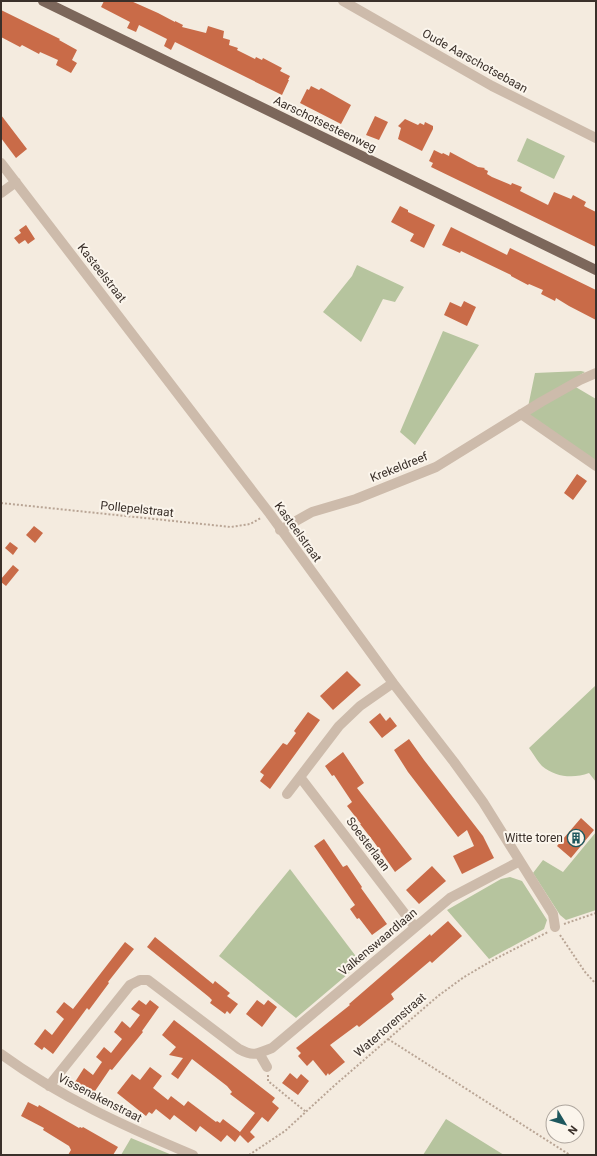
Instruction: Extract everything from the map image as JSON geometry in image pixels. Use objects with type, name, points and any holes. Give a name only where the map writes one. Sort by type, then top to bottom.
[{"type":"main road","name":"Aarschotsesteenweg","points":[[43,1],[596,270]]},
{"type":"street","name":"Oude Aarschotsebaan","points":[[344,1],[492,86],[596,138]]},
{"type":"street","name":"Kasteelstraat","points":[[1,163],[270,514],[280,530],[393,683],[483,802],[553,914],[555,928]]},
{"type":"street","points":[[1,193],[16,182]]},
{"type":"street","name":"Krekeldreef","points":[[280,530],[312,512],[356,499],[436,467],[521,414],[580,380],[596,373]]},
{"type":"street","points":[[521,414],[596,466]]},
{"type":"street","points":[[287,794],[316,754],[339,726],[360,706],[393,683]]},
{"type":"street","name":"Soesterlaan","points":[[300,778],[415,927]]},
{"type":"street","name":"Valkenswaardlaan","points":[[259,1053],[272,1048],[450,898],[520,861]]},
{"type":"street","points":[[49,1086],[130,985],[140,980],[148,980],[239,1049],[250,1055],[259,1053],[267,1067]]},
{"type":"street","name":"Vissenakenstraat","points":[[1,1054],[49,1086],[121,1124],[193,1155]]},
{"type":"path","name":"Pollepelstraat","points":[[1,503],[232,527],[250,524],[270,514]]},
{"type":"path","name":"Watertorenstraat","points":[[249,1155],[285,1131],[388,1039],[438,996],[464,977],[555,928],[596,913]]},
{"type":"path","points":[[555,928],[585,972],[596,984]]},
{"type":"path","points":[[388,1039],[570,1155]]},
{"type":"path","points":[[267,1067],[268,1081],[306,1112]]},
{"type":"green space","points":[[527,138],[565,156],[554,179],[517,161]]},
{"type":"green space","points":[[357,265],[404,287],[395,302],[383,299],[361,342],[323,312],[352,276]]},
{"type":"green space","points":[[443,331],[479,345],[415,445],[400,432]]},
{"type":"green space","points":[[585,372],[528,407],[535,373]]},
{"type":"green space","points":[[574,386],[596,399],[596,462],[528,415]]},
{"type":"green space","points":[[595,686],[596,782],[589,773],[577,776],[564,776],[547,770],[540,764],[529,748]]},
{"type":"green space","points":[[596,832],[596,910],[566,920],[560,915],[533,873],[543,860],[563,872]]},
{"type":"green space","points":[[290,869],[361,963],[296,1018],[219,956]]},
{"type":"green space","points":[[510,877],[522,881],[547,920],[544,929],[489,959],[447,910],[501,879]]},
{"type":"green space","points":[[446,1119],[504,1155],[423,1155]]},
{"type":"green space","points":[[131,1138],[172,1155],[121,1155]]},
{"type":"building","points":[[104,1],[131,1],[183,25],[182,27],[206,33],[208,26],[224,31],[223,38],[230,40],[229,45],[238,48],[237,50],[255,59],[256,57],[262,60],[263,58],[282,68],[280,71],[290,76],[282,95],[175,42],[171,50],[164,46],[167,39],[139,25],[136,32],[127,28],[130,22],[101,7]]},
{"type":"building","points":[[1,10],[60,39],[59,40],[77,50],[72,60],[77,63],[71,73],[56,65],[58,60],[40,52],[39,54],[22,45],[20,47],[1,37]]},
{"type":"building","points":[[311,86],[319,90],[321,88],[351,105],[341,124],[300,103],[307,89],[309,90]]},
{"type":"building","points":[[1,115],[27,149],[16,158],[1,138]]},
{"type":"building","points":[[375,116],[388,122],[379,140],[366,135]]},
{"type":"building","points":[[405,119],[418,125],[420,123],[424,125],[425,122],[433,126],[433,129],[422,151],[398,139],[401,128],[398,126]]},
{"type":"building","points":[[434,150],[449,156],[450,152],[478,167],[485,168],[484,169],[488,171],[487,174],[492,177],[511,185],[512,183],[522,187],[520,191],[548,205],[554,192],[571,199],[573,195],[586,202],[584,206],[596,212],[596,247],[431,167],[433,163],[429,161]]},
{"type":"building","points":[[400,206],[408,210],[408,212],[435,225],[424,248],[410,241],[414,234],[391,222]]},
{"type":"building","points":[[26,225],[35,239],[28,244],[25,240],[19,244],[14,238],[21,233],[19,230]]},
{"type":"building","points":[[451,227],[507,255],[510,248],[596,290],[596,320],[556,298],[555,301],[541,294],[543,290],[529,284],[528,285],[511,275],[461,251],[460,253],[442,245]]},
{"type":"building","points":[[464,301],[476,307],[467,326],[444,315],[450,302],[461,307]]},
{"type":"building","points":[[577,474],[587,481],[573,500],[564,493]]},
{"type":"building","points":[[34,526],[43,533],[35,543],[26,535]]},
{"type":"building","points":[[10,542],[18,548],[13,555],[5,548]]},
{"type":"building","points":[[13,565],[19,570],[6,586],[1,582],[1,579]]},
{"type":"building","points":[[347,671],[361,685],[333,710],[320,696]]},
{"type":"building","points":[[308,712],[320,720],[270,789],[260,781],[264,775],[260,772],[283,743],[287,745],[296,733],[294,731]]},
{"type":"building","points":[[380,713],[386,721],[390,717],[397,726],[382,738],[369,722]]},
{"type":"building","points":[[409,739],[483,836],[494,858],[462,874],[453,856],[474,846],[467,830],[458,837],[408,772],[394,750]]},
{"type":"building","points":[[343,752],[364,783],[357,788],[412,859],[395,872],[347,806],[352,802],[334,775],[332,776],[325,766]]},
{"type":"building","name":"Witte toren","points":[[581,818],[594,830],[571,858],[557,846]]},
{"type":"building","points":[[324,839],[343,867],[347,865],[362,887],[361,888],[387,924],[372,935],[350,909],[355,905],[314,846]]},
{"type":"building","points":[[432,866],[446,881],[419,904],[406,890]]},
{"type":"building","points":[[448,921],[462,936],[432,963],[430,961],[391,994],[394,999],[359,1027],[357,1025],[330,1045],[345,1062],[329,1075],[328,1073],[326,1076],[313,1060],[307,1066],[298,1056],[301,1053],[296,1048],[350,1005],[349,1004],[430,934],[431,936]]},
{"type":"building","points":[[155,937],[213,984],[215,981],[230,993],[227,996],[238,1004],[230,1014],[227,1011],[225,1014],[210,1003],[212,1000],[209,997],[147,947]]},
{"type":"building","points":[[125,942],[134,949],[108,982],[109,983],[89,1010],[87,1008],[53,1054],[44,1047],[42,1050],[34,1044],[45,1029],[52,1035],[64,1019],[56,1012],[64,1002],[73,1009]]},
{"type":"building","points":[[139,1000],[146,1005],[150,1000],[159,1007],[142,1031],[143,1032],[112,1070],[110,1069],[93,1094],[75,1082],[84,1068],[93,1075],[102,1062],[96,1057],[104,1047],[111,1053],[122,1039],[114,1032],[122,1021],[130,1028],[140,1015],[131,1009]]},
{"type":"building","points":[[257,1000],[264,1005],[268,1000],[277,1007],[262,1027],[246,1014]]},
{"type":"building","points":[[174,1020],[275,1098],[272,1102],[279,1108],[268,1122],[262,1117],[250,1132],[255,1137],[248,1143],[240,1135],[235,1142],[227,1135],[221,1142],[200,1126],[196,1132],[174,1115],[170,1120],[156,1109],[152,1114],[149,1112],[146,1116],[117,1093],[132,1074],[140,1080],[150,1067],[162,1076],[153,1088],[168,1100],[171,1096],[184,1106],[188,1101],[216,1122],[217,1121],[220,1123],[223,1119],[240,1132],[255,1113],[230,1094],[232,1092],[227,1086],[192,1059],[178,1079],[171,1074],[183,1058],[169,1055],[176,1047],[162,1035]]},
{"type":"building","points":[[290,1073],[297,1079],[301,1074],[309,1081],[298,1095],[282,1083]]},
{"type":"building","points":[[28,1102],[38,1107],[39,1105],[79,1128],[83,1127],[118,1147],[113,1155],[68,1155],[71,1150],[69,1146],[43,1130],[44,1128],[21,1116]]},
{"type":"place","name":"Witte toren","points":[[576,838]]}]
